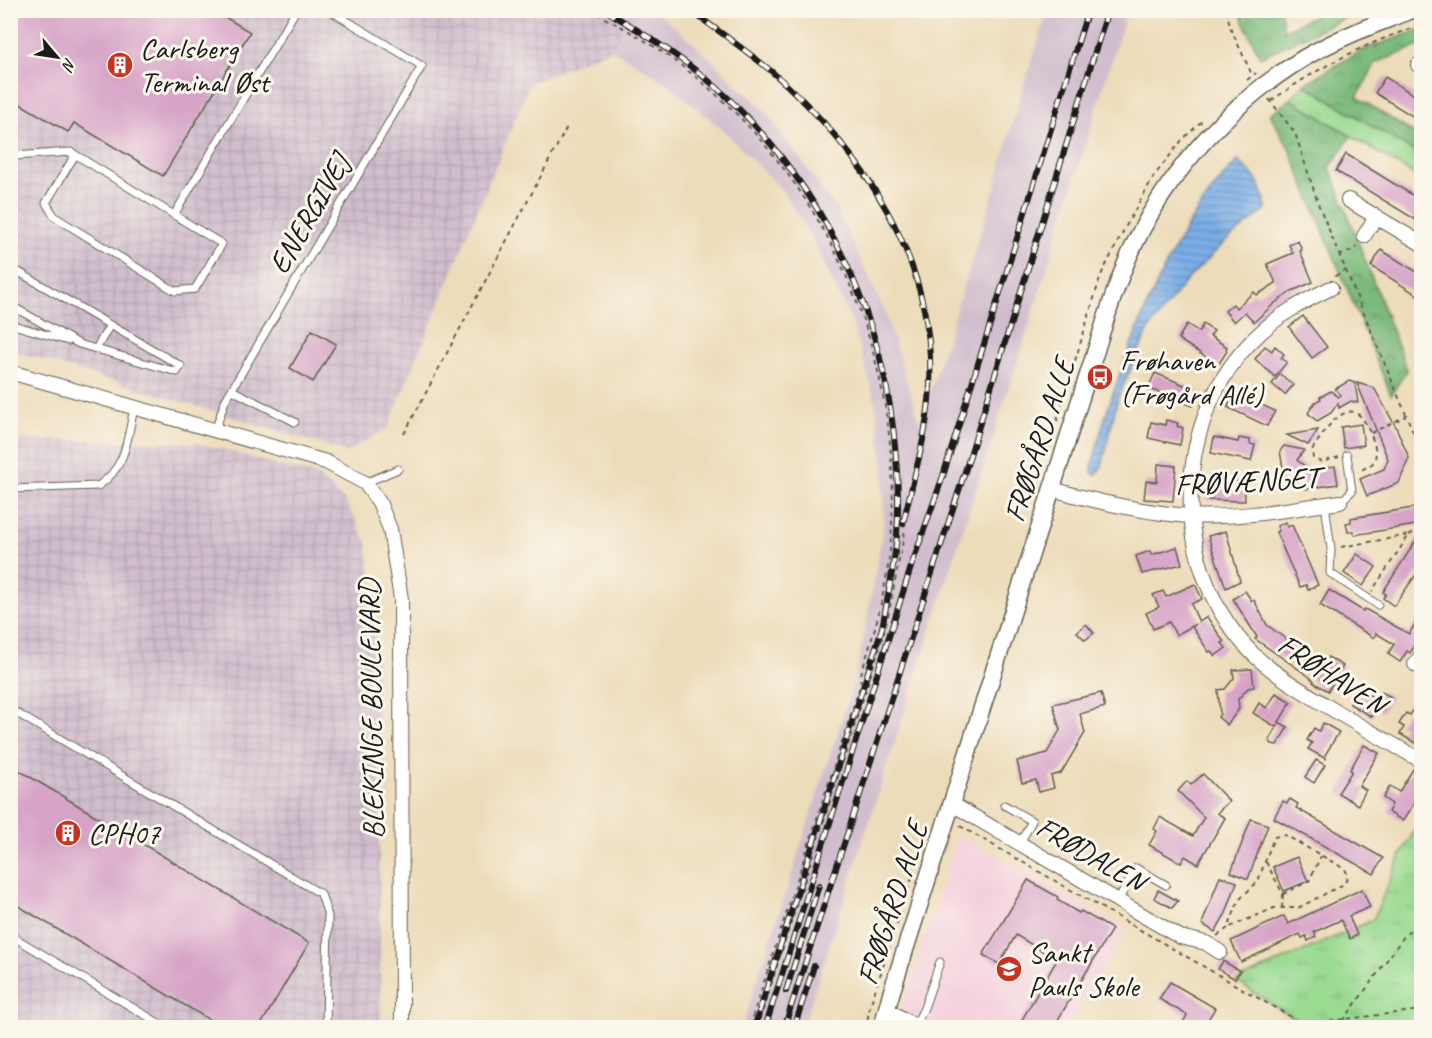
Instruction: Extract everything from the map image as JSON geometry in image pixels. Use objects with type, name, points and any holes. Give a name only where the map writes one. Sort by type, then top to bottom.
[{"type":"street","name":"FRØGÅRD ALLE","points":[[882,1028],[886,1009],[1052,489],[1122,273],[1135,243],[1161,197],[1192,156],[1224,120],[1272,81],[1312,54],[1366,27],[1412,10]]},
{"type":"street","points":[[1348,200],[1422,244]]},
{"type":"street","points":[[1364,236],[1376,216]]},
{"type":"street","name":"FRØHAVEN","points":[[1331,288],[1278,317],[1247,346],[1227,374],[1210,406],[1200,430],[1191,471],[1190,516],[1200,568],[1216,605],[1252,653],[1290,684],[1422,761]]},
{"type":"street","name":"BLEKINGE BOULEVARD","points":[[10,372],[326,462],[365,483],[379,502],[390,529],[402,599],[402,1028]]},
{"type":"street","name":"FRØVÆNGET","points":[[1052,489],[1096,502],[1190,516],[1237,515],[1340,502]]},
{"type":"street","name":"FRØHAVEN","points":[[1422,654],[1415,664],[1422,668]]},
{"type":"street","name":"FRØDALEN","points":[[949,811],[1020,843],[1180,937],[1206,943],[1220,952]]},
{"type":"street","name":"FRØGÅRD ALLE","points":[[886,1009],[916,1027]]},
{"type":"lane","points":[[174,216],[296,10]]},
{"type":"lane","name":"ENERGIVEJ","points":[[215,431],[225,401],[422,66],[329,10]]},
{"type":"lane","points":[[12,157],[71,152],[222,244],[195,289],[175,291],[55,217],[46,203],[75,155]]},
{"type":"lane","points":[[10,267],[181,366],[177,372],[10,324]]},
{"type":"lane","points":[[10,306],[79,344]]},
{"type":"lane","points":[[96,350],[110,325]]},
{"type":"lane","points":[[232,390],[295,422]]},
{"type":"lane","points":[[10,489],[98,486],[109,479],[122,462],[134,408]]},
{"type":"lane","points":[[1340,502],[1352,491],[1347,454]]},
{"type":"lane","points":[[365,483],[398,470]]},
{"type":"lane","points":[[10,485],[25,489]]},
{"type":"lane","points":[[1324,504],[1331,549],[1330,573],[1378,605]]},
{"type":"lane","points":[[10,709],[321,894],[327,916],[326,1028]]},
{"type":"lane","points":[[1004,805],[1032,821],[1020,843]]},
{"type":"lane","points":[[1118,900],[1136,868],[1166,885]]},
{"type":"lane","points":[[10,935],[167,1028]]},
{"type":"lane","points":[[916,1027],[940,963]]},
{"type":"path","points":[[588,10],[656,48],[690,72],[752,129],[780,163],[805,198],[843,266],[872,343],[883,389],[892,467],[892,509],[890,549],[880,610],[860,677],[861,683],[749,1028]]},
{"type":"path","points":[[1226,10],[1231,29],[1252,75]]},
{"type":"path","points":[[1422,25],[1373,42],[1326,64],[1270,101],[1295,133],[1319,206],[1422,453]]},
{"type":"path","points":[[404,434],[567,127]]},
{"type":"path","points":[[1339,256],[1355,249],[1364,236]]},
{"type":"path","points":[[1347,454],[1322,462],[1313,458],[1312,450],[1339,416],[1349,411],[1360,414],[1376,452],[1376,458],[1372,464],[1350,476]]},
{"type":"path","points":[[1370,434],[1406,416]]},
{"type":"path","points":[[1331,549],[1409,535],[1422,529]]},
{"type":"path","points":[[757,1028],[877,655],[888,616],[905,531]]},
{"type":"path","points":[[1367,598],[1409,535]]},
{"type":"path","points":[[949,811],[1304,1026],[1422,1010]]},
{"type":"path","points":[[1206,943],[1228,928],[1274,908],[1298,908],[1344,884],[1348,876],[1345,869],[1285,835],[1274,837],[1258,881],[1239,900],[1228,928]]},
{"type":"path","points":[[1283,894],[1309,881],[1321,856]]},
{"type":"path","points":[[1265,861],[1283,894],[1281,908]]},
{"type":"path","points":[[876,911],[899,917]]},
{"type":"path","points":[[1338,1028],[1405,935],[1422,918]]},
{"type":"shaded area","points":[[10,11],[634,11],[612,49],[530,83],[388,428],[347,452],[11,350]]},
{"type":"shaded area","points":[[634,11],[655,11],[691,41],[766,112],[837,210],[884,309],[920,424],[1048,11],[1127,11],[1031,319],[803,1027],[742,1027],[854,681],[863,641],[884,524],[883,461],[875,400],[853,325],[813,240],[782,190],[724,131],[668,84],[612,49]]},
{"type":"shaded area","points":[[11,439],[200,443],[317,476],[346,502],[367,543],[376,609],[381,1027],[11,1028]]},
{"type":"shaded area","name":"Sankt Pauls Skole","points":[[959,834],[1126,929],[1067,1027],[936,1027],[902,1008]]},
{"type":"green space","points":[[1241,11],[1281,11],[1284,31],[1323,11],[1360,11],[1260,57],[1243,21]]},
{"type":"green space","points":[[1421,29],[1421,45],[1376,63],[1357,97],[1421,138],[1421,156],[1304,84],[1363,50]]},
{"type":"green space","points":[[1304,84],[1421,156],[1421,179],[1291,99]]},
{"type":"green space","points":[[1291,99],[1351,136],[1330,168],[1407,370],[1391,395],[1289,148],[1270,114]]},
{"type":"green space","points":[[1421,819],[1421,1027],[1307,1027],[1236,981],[1373,920],[1401,855]]},
{"type":"water","points":[[1238,161],[1258,182],[1266,210],[1227,240],[1187,280],[1149,329],[1118,397],[1102,466],[1096,475],[1092,473],[1092,467],[1104,420],[1125,360],[1163,271],[1203,202]]},
{"type":"building","name":"Carlsberg Terminal Øst","points":[[10,10],[213,10],[250,32],[163,176],[74,123],[68,132],[10,98]]},
{"type":"building","points":[[1385,77],[1422,100],[1422,122],[1375,93]]},
{"type":"building","points":[[1346,154],[1422,201],[1422,211],[1416,220],[1336,171]]},
{"type":"building","points":[[1298,241],[1313,282],[1292,291],[1254,322],[1245,312],[1234,322],[1225,311],[1233,304],[1236,308],[1254,292],[1257,295],[1276,283],[1267,264],[1293,253],[1289,245]]},
{"type":"building","points":[[1381,250],[1422,275],[1422,298],[1371,266]]},
{"type":"building","points":[[1303,316],[1327,347],[1312,358],[1289,327]]},
{"type":"building","points":[[1187,324],[1199,332],[1203,324],[1214,331],[1210,336],[1227,347],[1218,365],[1178,339]]},
{"type":"building","points":[[312,330],[336,344],[313,382],[290,368]]},
{"type":"building","points":[[1265,346],[1272,351],[1275,346],[1284,354],[1281,358],[1287,362],[1275,377],[1255,359]]},
{"type":"building","points":[[1155,373],[1199,391],[1193,406],[1148,388]]},
{"type":"building","points":[[1280,374],[1293,385],[1285,395],[1272,384]]},
{"type":"building","points":[[1349,381],[1355,383],[1358,403],[1351,401],[1339,408],[1338,403],[1331,413],[1317,421],[1308,413],[1315,402],[1321,399],[1320,397],[1331,391],[1338,397],[1341,395],[1335,389]]},
{"type":"building","points":[[1357,383],[1374,388],[1396,427],[1409,458],[1399,483],[1367,496],[1360,479],[1384,469],[1388,459]]},
{"type":"building","points":[[1234,392],[1275,411],[1267,426],[1227,407]]},
{"type":"building","points":[[1166,420],[1178,423],[1177,426],[1183,428],[1180,445],[1148,438],[1151,422],[1165,425]]},
{"type":"building","points":[[1361,424],[1364,445],[1344,448],[1341,427]]},
{"type":"building","points":[[1318,430],[1308,445],[1287,435]]},
{"type":"building","points":[[1214,437],[1238,442],[1239,438],[1250,440],[1250,444],[1255,445],[1251,461],[1211,453]]},
{"type":"building","points":[[1284,446],[1304,450],[1297,460],[1310,470],[1335,466],[1338,484],[1305,489],[1284,474],[1280,451]]},
{"type":"building","points":[[1158,464],[1176,466],[1173,501],[1144,499],[1146,481],[1157,482]]},
{"type":"building","points":[[1244,482],[1245,501],[1207,500],[1206,483]]},
{"type":"building","points":[[1419,507],[1419,512],[1422,512],[1422,524],[1354,535],[1353,531],[1348,532],[1346,523],[1351,522],[1351,518]]},
{"type":"building","points":[[1285,522],[1287,527],[1292,525],[1318,585],[1308,590],[1306,585],[1300,587],[1276,532],[1279,531],[1277,526]]},
{"type":"building","points":[[1226,531],[1240,581],[1226,588],[1208,536]]},
{"type":"building","points":[[1422,531],[1422,566],[1394,606],[1383,598],[1386,594],[1383,592]]},
{"type":"building","points":[[1177,547],[1182,564],[1142,574],[1136,556],[1150,551],[1151,555]]},
{"type":"building","points":[[1357,554],[1376,567],[1363,586],[1344,573]]},
{"type":"building","points":[[1195,584],[1202,599],[1191,604],[1199,622],[1207,617],[1226,648],[1215,656],[1211,651],[1209,652],[1192,627],[1196,624],[1176,635],[1169,622],[1153,629],[1146,613],[1159,607],[1153,595],[1163,591],[1166,597]]},
{"type":"building","points":[[1329,590],[1363,611],[1365,609],[1409,634],[1422,612],[1422,634],[1410,653],[1407,651],[1400,662],[1388,654],[1394,644],[1376,633],[1374,638],[1320,605]]},
{"type":"building","points":[[1245,591],[1252,601],[1254,600],[1267,625],[1305,653],[1301,660],[1320,671],[1328,657],[1343,666],[1328,691],[1255,639],[1257,637],[1233,599]]},
{"type":"building","points":[[1086,624],[1094,633],[1085,640],[1077,632]]},
{"type":"building","points":[[1252,669],[1254,687],[1248,688],[1238,699],[1239,709],[1227,725],[1218,717],[1220,714],[1218,690],[1225,689],[1234,678],[1233,670]]},
{"type":"building","points":[[1359,689],[1378,700],[1382,692],[1391,697],[1382,712],[1377,708],[1372,717],[1350,704]]},
{"type":"building","points":[[1101,693],[1105,707],[1080,714],[1085,733],[1061,773],[1051,776],[1054,788],[1039,792],[1036,780],[1022,783],[1017,761],[1047,753],[1060,730],[1053,704]]},
{"type":"building","points":[[1276,693],[1291,702],[1276,727],[1253,713],[1259,703],[1267,708]]},
{"type":"building","points":[[1422,697],[1422,732],[1415,743],[1400,734],[1404,727],[1399,724],[1406,713],[1410,715]]},
{"type":"building","points":[[1279,722],[1288,727],[1277,745],[1272,744],[1269,740]]},
{"type":"building","points":[[1323,723],[1339,732],[1325,755],[1326,759],[1308,749],[1312,743],[1307,740],[1314,728],[1319,731]]},
{"type":"building","points":[[1364,745],[1379,753],[1359,786],[1366,790],[1358,805],[1338,793],[1352,771],[1350,770]]},
{"type":"building","points":[[1316,760],[1325,765],[1314,783],[1305,777]]},
{"type":"building","name":"CPH07","points":[[10,765],[309,943],[259,1028],[223,1028],[10,901]]},
{"type":"building","points":[[1413,769],[1422,774],[1422,790],[1403,821],[1388,812],[1392,804],[1383,798],[1390,786],[1399,792]]},
{"type":"building","points":[[1203,774],[1229,801],[1217,813],[1225,818],[1198,864],[1185,856],[1181,863],[1149,845],[1157,831],[1154,829],[1160,817],[1193,836],[1204,817],[1178,791],[1187,781],[1191,785]]},
{"type":"building","points":[[1290,799],[1298,804],[1296,808],[1383,858],[1374,874],[1274,818],[1283,801],[1287,803]]},
{"type":"building","points":[[1251,819],[1268,825],[1248,879],[1231,872]]},
{"type":"building","points":[[1297,857],[1308,881],[1284,891],[1273,867]]},
{"type":"building","points":[[1220,876],[1237,882],[1226,913],[1215,932],[1202,924]]},
{"type":"building","points":[[1028,880],[1058,897],[1057,900],[1079,913],[1081,911],[1112,929],[1053,1028],[1017,1028],[1057,960],[1016,935],[999,964],[983,955]]},
{"type":"building","points":[[1362,889],[1370,907],[1349,916],[1357,935],[1350,939],[1341,920],[1314,932],[1316,937],[1308,941],[1306,936],[1302,938],[1300,934],[1241,962],[1231,941],[1284,916],[1288,924]]},
{"type":"building","points":[[1158,890],[1178,901],[1172,908],[1154,898]]},
{"type":"building","points":[[1223,961],[1240,971],[1235,979],[1218,969]]},
{"type":"building","points":[[1170,982],[1215,1008],[1203,1028],[1180,1028],[1187,1015],[1159,999]]},
{"type":"railway","points":[[605,10],[669,51],[727,97],[763,134],[794,174],[822,217],[845,261],[864,308],[879,356],[890,406],[896,457],[898,515],[894,558],[882,628],[754,1028]]},
{"type":"railway","points":[[690,10],[770,70],[804,101],[835,135],[863,172],[887,210],[906,251],[920,294],[929,339],[930,386],[923,439],[903,524]]},
{"type":"railway","points":[[765,1028],[911,567],[943,476],[1088,10]]},
{"type":"railway","points":[[784,1028],[962,481],[1108,10]]},
{"type":"railway","points":[[786,991],[819,885]]},
{"type":"railway","points":[[794,1028],[814,966]]},
{"type":"place","name":"Carlsberg Terminal Øst","points":[[120,65]]},
{"type":"place","name":"Frøhaven (Frøgård Allé)","points":[[1100,377]]},
{"type":"place","name":"CPH07","points":[[68,833]]},
{"type":"place","name":"Sankt Pauls Skole","points":[[1009,969]]}]
